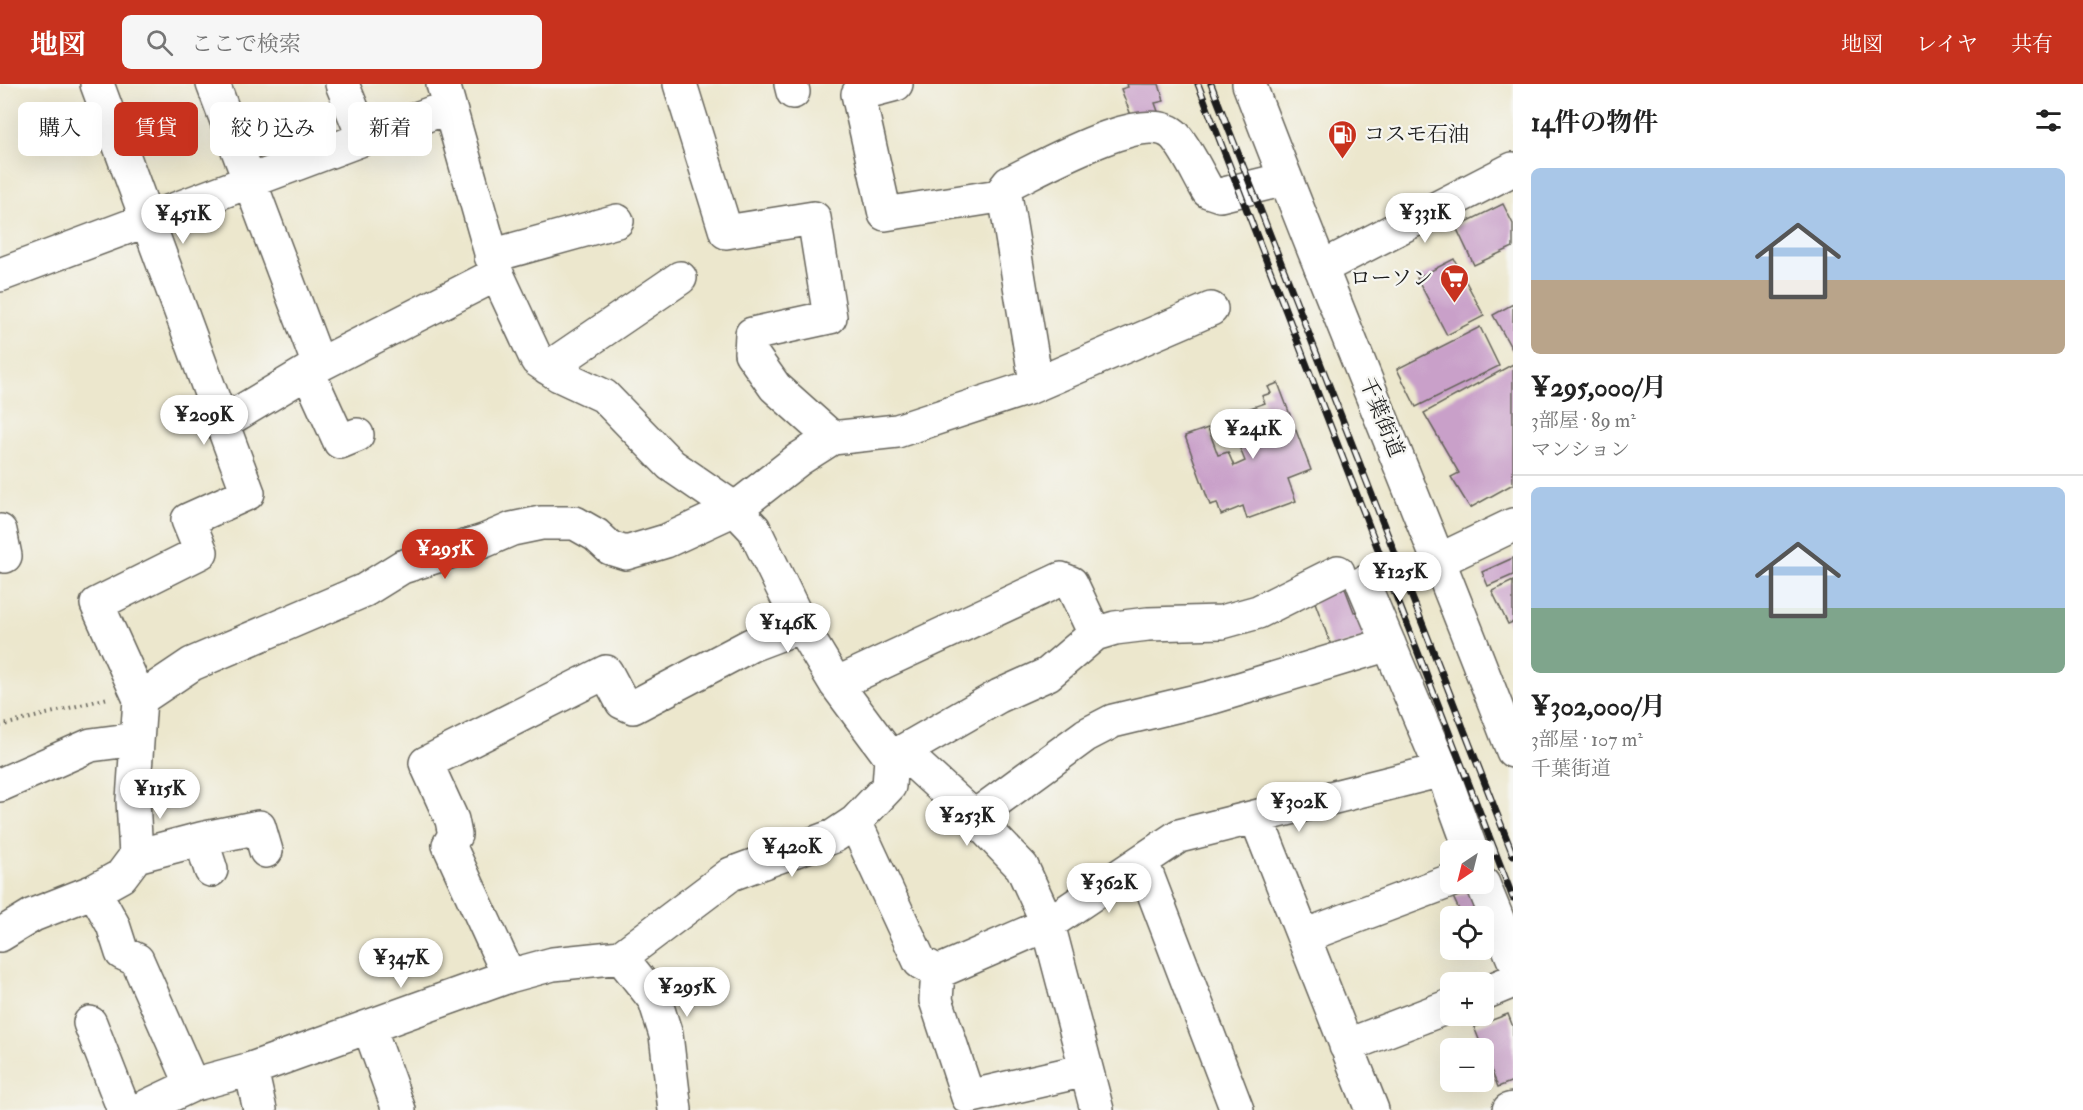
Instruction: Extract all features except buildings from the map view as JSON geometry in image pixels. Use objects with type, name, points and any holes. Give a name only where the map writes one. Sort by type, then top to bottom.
[{"type":"main road","points":[[97,84],[248,493],[188,520],[201,552],[97,604],[140,699],[134,800],[136,856]]},
{"type":"main road","points":[[213,84],[340,442],[357,435]]},
{"type":"main road","points":[[342,84],[349,102]]},
{"type":"main road","points":[[680,84],[726,232],[814,218],[830,317],[752,334],[751,353],[775,387],[832,438]]},
{"type":"main road","points":[[896,84],[858,94],[885,214],[999,196],[1009,183],[1115,133],[1157,128],[1174,134],[1208,191],[1220,195],[1285,179]]},
{"type":"main road","name":"千葉街道","points":[[1249,84],[1285,179],[1440,560],[1513,751]]},
{"type":"main road","points":[[445,95],[494,265],[528,345],[537,360],[548,368],[604,396],[671,465],[735,509],[754,529],[801,626],[836,684],[891,758],[916,764],[974,817],[1022,867],[1048,924],[1096,1110]]},
{"type":"main road","points":[[2,270],[146,220],[348,144]]},
{"type":"main road","points":[[1321,268],[1511,175]]},
{"type":"main road","points":[[999,196],[1006,201],[1036,382]]},
{"type":"main road","points":[[222,423],[494,265],[617,221]]},
{"type":"main road","points":[[548,368],[680,278]]},
{"type":"main road","points":[[140,699],[192,664],[365,590],[402,567],[484,541],[512,529],[541,523],[575,523],[596,535],[610,548],[626,553],[666,541],[735,509],[799,459],[832,438],[897,431],[1028,387],[1211,309]]},
{"type":"main road","points":[[1440,560],[1513,525]]},
{"type":"main road","points":[[891,758],[999,696],[1048,674],[1095,634],[1115,628],[1148,624],[1222,621],[1258,612],[1351,577],[1389,644],[1442,770],[1467,840]]},
{"type":"main road","points":[[836,684],[1061,579],[1071,583],[1095,634]]},
{"type":"main road","points":[[509,976],[448,845],[455,835],[452,820],[426,763],[606,672],[622,702],[633,707],[751,645],[801,626]]},
{"type":"main road","points":[[974,817],[1086,735],[1113,721],[1213,697],[1389,644]]},
{"type":"main road","points":[[0,785],[91,745],[137,740]]},
{"type":"main road","points":[[139,1110],[192,1085],[251,1069],[509,976],[553,964],[621,957],[731,874],[834,836],[855,822],[889,786],[891,758]]},
{"type":"main road","points":[[938,972],[1048,924],[1179,836],[1442,770]]},
{"type":"main road","points":[[1256,817],[1372,1110]]},
{"type":"main road","points":[[855,822],[920,962],[938,972]]},
{"type":"main road","points":[[0,935],[33,915],[94,891],[121,876],[136,856],[259,826],[266,851]]},
{"type":"main road","points":[[201,839],[211,870]]},
{"type":"main road","points":[[1142,862],[1237,1110]]},
{"type":"main road","points":[[1304,936],[1440,885]]},
{"type":"main road","points":[[94,891],[113,925],[122,953],[137,960],[192,1085]]},
{"type":"main road","points":[[1488,894],[1513,958]]},
{"type":"main road","points":[[621,957],[655,1000],[666,1035],[675,1110]]},
{"type":"main road","points":[[938,972],[936,1000],[968,1097],[1086,1070]]},
{"type":"main road","points":[[1494,989],[1513,981]]},
{"type":"main road","points":[[1346,1046],[1440,1010]]},
{"type":"main road","points":[[90,1023],[123,1110]]},
{"type":"main road","points":[[369,1027],[399,1110]]},
{"type":"main road","points":[[251,1069],[260,1110]]},
{"type":"path","points":[[0,726],[123,694],[140,699]]},
{"type":"railway","points":[[1198,84],[1513,898]]},
{"type":"railway","points":[[1211,84],[1513,855]]},
{"type":"place","name":"コスモ石油","points":[[1343,160]]},
{"type":"place","name":"ローソン","points":[[1454,304]]}]
